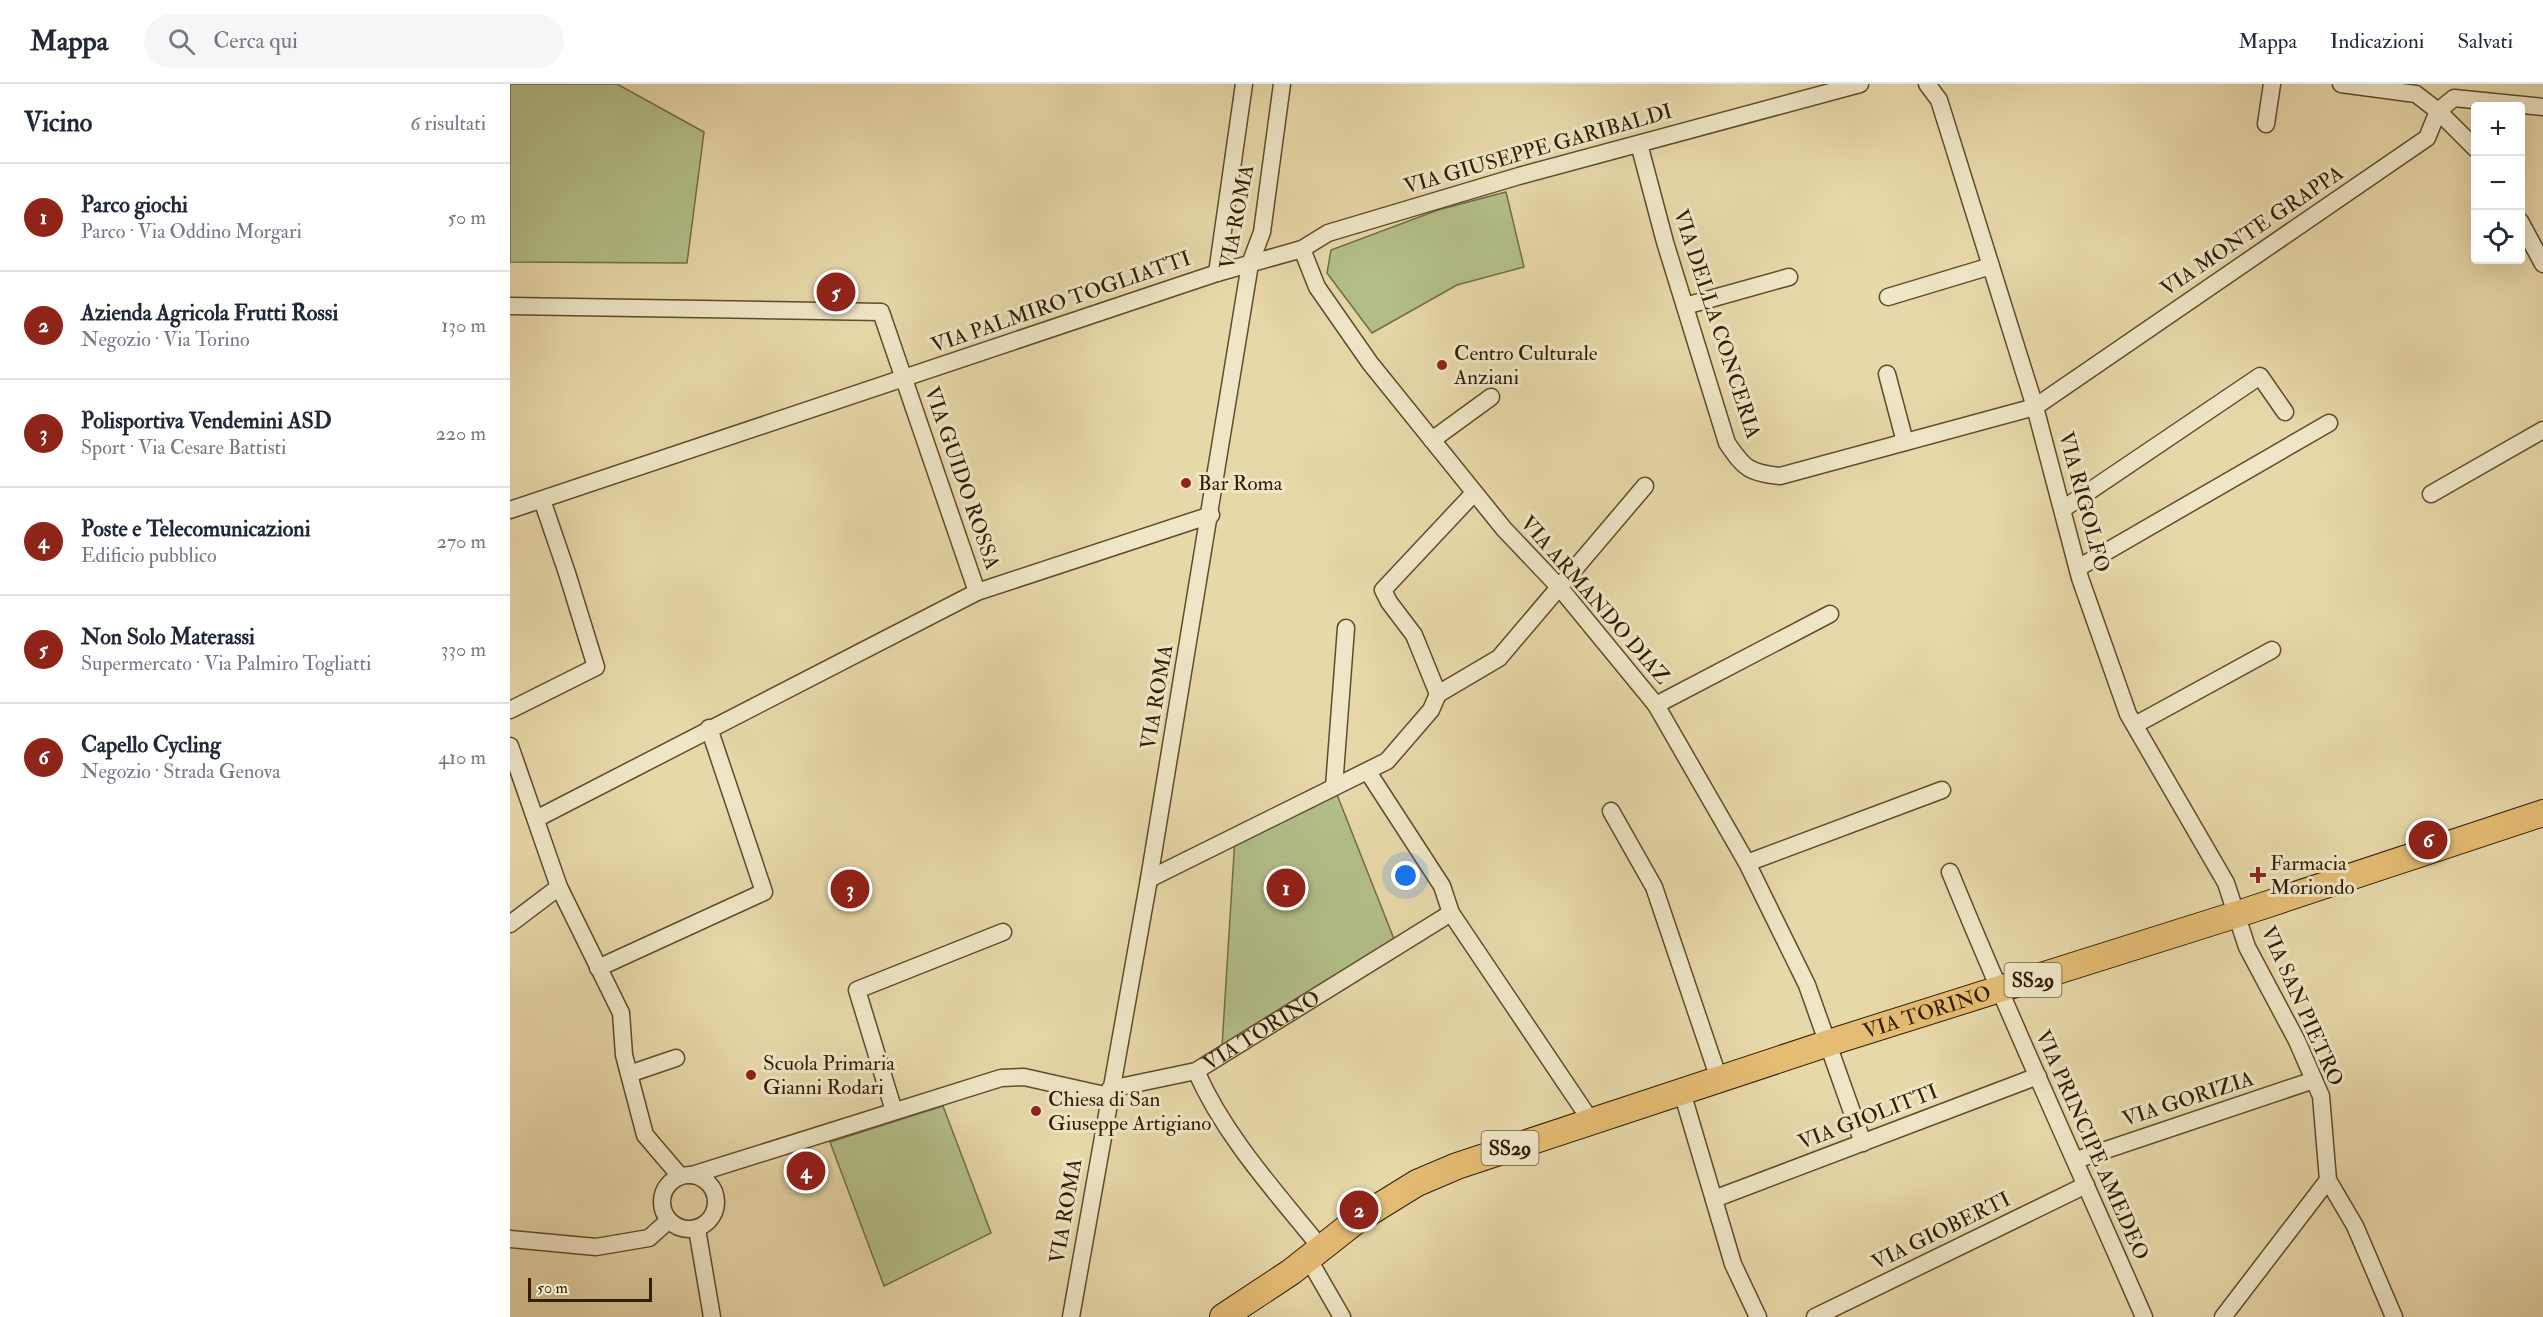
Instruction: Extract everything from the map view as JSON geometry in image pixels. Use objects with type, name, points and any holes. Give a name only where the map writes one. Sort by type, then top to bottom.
[{"type":"main road","name":"SS29","points":[[2238,914],[2543,813]]},
{"type":"main road","name":"VIA TORINO","points":[[1223,1317],[1315,1253],[1357,1220],[1417,1183],[1457,1166],[1828,1043],[2238,914]]},
{"type":"street","name":"VIA ROMA","points":[[1217,273],[1244,84]]},
{"type":"street","name":"VIA ROMA","points":[[1071,1317],[1211,515],[1250,264],[1262,232],[1282,84]]},
{"type":"street","name":"VIA GIUSEPPE GARIBALDI","points":[[1302,249],[1328,233],[1519,176],[1860,84]]},
{"type":"street","name":"VIA RIGOLFO","points":[[1927,84],[1939,100],[2035,407],[2078,568],[2128,714],[2226,883],[2238,914]]},
{"type":"street","points":[[2266,124],[2272,84]]},
{"type":"street","points":[[2341,84],[2416,94],[2438,111],[2471,146]]},
{"type":"street","points":[[2438,111],[2454,98],[2543,106]]},
{"type":"street","name":"VIA MONTE GRAPPA","points":[[2035,407],[2427,138],[2438,111]]},
{"type":"street","name":"VIA DELLA CONCERIA","points":[[1639,144],[1727,443],[1742,465],[1761,474],[1780,476],[2035,407]]},
{"type":"street","points":[[2525,230],[2543,264]]},
{"type":"street","name":"VIA PALMIRO TOGLIATTI","points":[[510,510],[1217,273],[1302,249]]},
{"type":"street","name":"VIA ARMANDO DIAZ","points":[[1302,249],[1317,287],[1370,363],[1504,529],[1560,588],[1656,705],[1748,863],[1807,986],[1863,1143]]},
{"type":"street","points":[[1888,297],[1991,266]]},
{"type":"street","points":[[1685,306],[1789,277]]},
{"type":"street","points":[[510,306],[881,312],[904,378]]},
{"type":"street","points":[[1887,374],[1905,442]]},
{"type":"street","points":[[2063,509],[2260,376],[2285,412]]},
{"type":"street","name":"VIA GUIDO ROSSA","points":[[904,378],[977,592]]},
{"type":"street","points":[[1431,440],[1491,397]]},
{"type":"street","points":[[2078,568],[2329,423]]},
{"type":"street","points":[[2431,494],[2543,430]]},
{"type":"street","points":[[1149,879],[1387,761],[1431,710],[1438,694],[1499,658],[1645,486]]},
{"type":"street","points":[[1438,694],[1414,635],[1383,590],[1474,493]]},
{"type":"street","points":[[510,710],[596,667],[542,500]]},
{"type":"street","points":[[536,819],[977,592],[1211,515]]},
{"type":"street","points":[[1656,705],[1830,614]]},
{"type":"street","points":[[1334,787],[1346,628]]},
{"type":"street","points":[[2135,725],[2272,650]]},
{"type":"street","points":[[598,968],[764,892],[709,728]]},
{"type":"street","points":[[510,746],[559,887],[621,1013],[624,1055],[645,1135],[686,1175],[706,1181],[715,1194]]},
{"type":"street","points":[[1368,772],[1442,886],[1451,913],[1591,1121]]},
{"type":"street","points":[[1748,863],[1942,790]]},
{"type":"street","points":[[1611,811],[1654,887],[1719,1079]]},
{"type":"street","name":"VIA PRINCIPE AMEDEO","points":[[1950,872],[1998,991],[2076,1160],[2144,1317]]},
{"type":"street","points":[[510,924],[559,887]]},
{"type":"street","name":"VIA TORINO","points":[[1315,1253],[1268,1182],[1213,1106],[1196,1071],[1451,913]]},
{"type":"street","name":"VIA SAN PIETRO","points":[[2238,914],[2247,947],[2297,1041],[2321,1096],[2328,1180],[2355,1226],[2394,1317]]},
{"type":"street","points":[[894,1111],[857,990],[1003,932]]},
{"type":"street","points":[[629,1074],[676,1058]]},
{"type":"street","points":[[742,1158],[722,1177],[715,1194],[715,1211],[705,1225],[697,1229],[681,1229],[668,1221],[663,1213],[662,1195],[672,1180],[686,1175],[1001,1078],[1024,1077],[1109,1092],[1196,1071]]},
{"type":"street","name":"VIA GIOLITTI","points":[[1714,1199],[2038,1076]]},
{"type":"street","name":"VIA GORIZIA","points":[[2076,1160],[2314,1080]]},
{"type":"street","points":[[1682,1092],[1733,1264],[1758,1317]]},
{"type":"street","points":[[2223,1317],[2328,1180]]},
{"type":"street","name":"VIA GIOBERTI","points":[[1815,1317],[2086,1185]]},
{"type":"street","points":[[510,1239],[596,1246],[649,1238],[668,1221]]},
{"type":"street","points":[[697,1229],[712,1317]]},
{"type":"street","points":[[1315,1253],[1342,1317]]},
{"type":"green space","points":[[510,84],[617,84],[704,132],[687,263],[510,262]]},
{"type":"green space","points":[[1506,192],[1524,267],[1457,285],[1372,333],[1327,273],[1331,250],[1438,210]]},
{"type":"green space","points":[[1334,787],[1394,939],[1222,1047],[1235,837]]},
{"type":"green space","points":[[943,1106],[991,1233],[884,1286],[830,1142]]},
{"type":"place","name":"Non Solo Materassi","points":[[836,292]]},
{"type":"place","name":"Centro Culturale Anziani","points":[[1442,365]]},
{"type":"place","name":"Bar Roma","points":[[1186,483]]},
{"type":"place","name":"Capello Cycling","points":[[2428,840]]},
{"type":"place","name":"Farmacia Moriondo","points":[[2258,875]]},
{"type":"place","name":"Parco giochi","points":[[1286,888]]},
{"type":"place","name":"Polisportiva Vendemini ASD","points":[[850,889]]},
{"type":"place","name":"Scuola Primaria Gianni Rodari","points":[[751,1075]]},
{"type":"place","name":"Chiesa di San Giuseppe Artigiano","points":[[1036,1111]]},
{"type":"place","name":"Poste e Telecomunicazioni","points":[[806,1171]]},
{"type":"place","name":"Azienda Agricola Frutti Rossi","points":[[1359,1210]]}]
